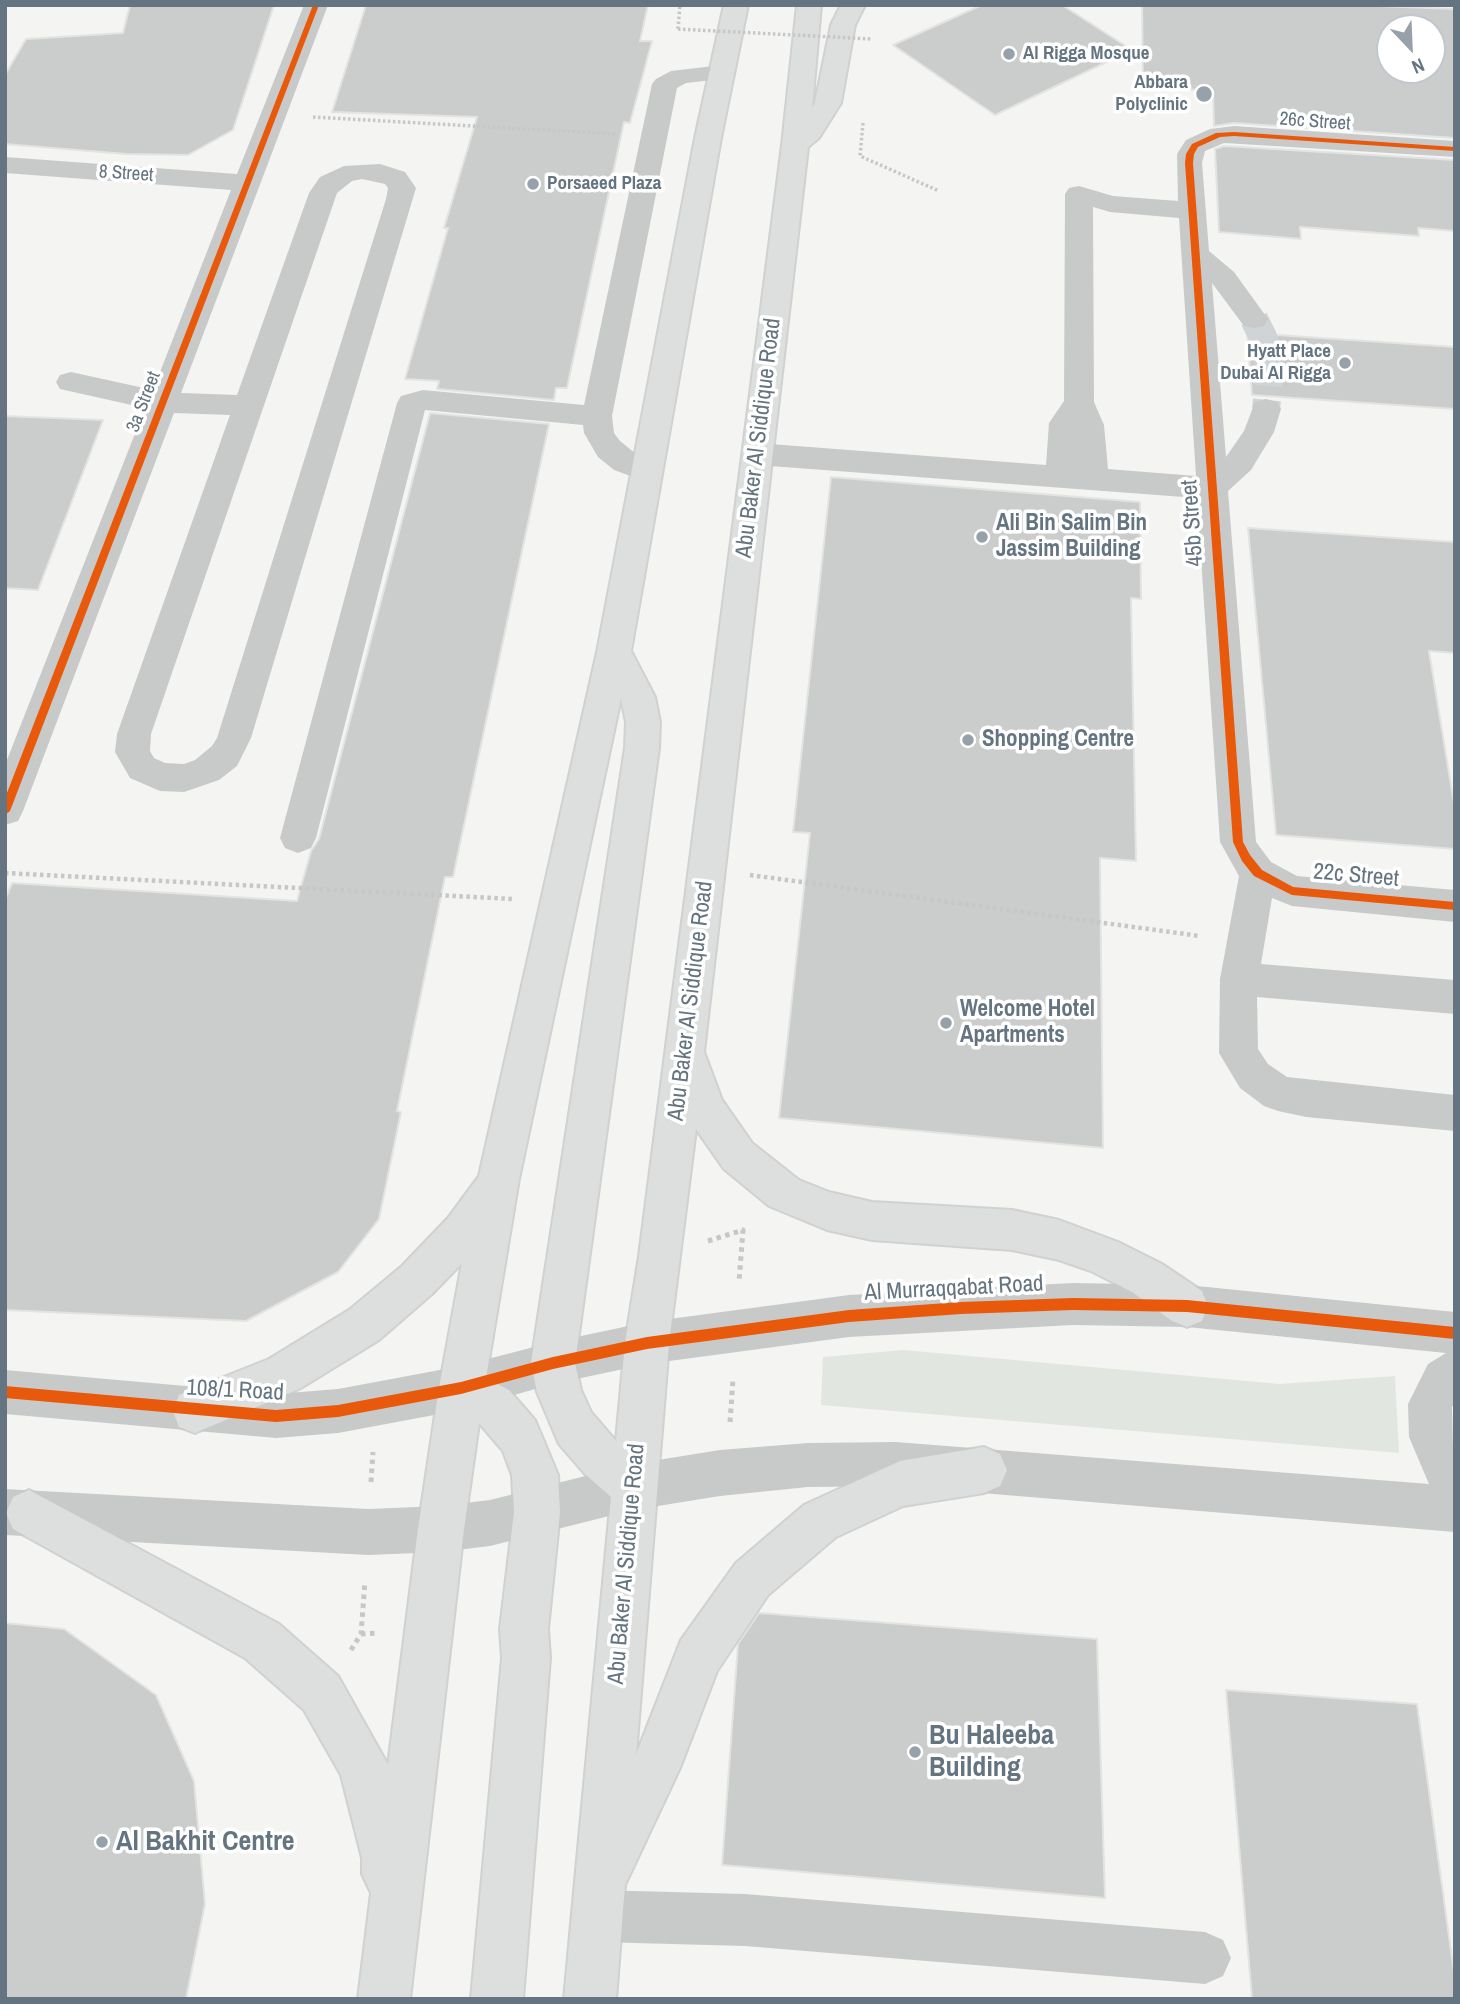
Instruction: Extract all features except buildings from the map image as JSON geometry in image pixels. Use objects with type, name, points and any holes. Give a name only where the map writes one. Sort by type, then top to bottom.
[{"type":"main road","points":[[717,5],[723,67]]},
{"type":"main road","points":[[386,1982],[441,1529],[461,1388],[499,1179],[614,652],[736,5]]},
{"type":"main road","name":"Abu Baker Al Siddique Road","points":[[590,1999],[647,1343],[660,1256],[795,145],[809,5]]},
{"type":"main road","points":[[795,145],[810,132],[828,103],[844,25],[853,5]]},
{"type":"main road","points":[[614,652],[628,673],[638,697],[643,722],[642,748],[553,1363],[559,1392],[575,1428],[601,1458],[633,1487]]},
{"type":"main road","points":[[685,1051],[705,1109],[738,1156],[785,1193],[827,1211],[872,1221],[1013,1230],[1059,1240],[1103,1256],[1147,1278],[1186,1306]]},
{"type":"main road","points":[[195,1410],[284,1374],[364,1325],[417,1280],[463,1231],[499,1179]]},
{"type":"main road","points":[[461,1388],[493,1406],[519,1436],[535,1475],[537,1512],[524,1629],[526,1658],[497,1999]]},
{"type":"main road","points":[[597,1905],[663,1751],[698,1657],[752,1579],[820,1521],[900,1484],[984,1470]]},
{"type":"main road","points":[[17,1513],[262,1641],[321,1693],[365,1767],[387,1858],[386,1982]]},
{"type":"street","name":"3a Street","points":[[6,808],[316,5]]},
{"type":"street","points":[[648,471],[625,462],[609,449],[599,433],[597,416],[665,85],[680,76],[723,67]]},
{"type":"street","name":"26c Street","points":[[1189,163],[1195,146],[1205,139],[1234,134],[1455,149]]},
{"type":"street","name":"45b Street","points":[[1189,163],[1238,842],[1258,873]]},
{"type":"street","name":"8 Street","points":[[5,165],[247,183]]},
{"type":"street","points":[[380,172],[395,178],[402,188],[400,199],[234,738],[225,756],[207,771],[184,778],[160,777],[142,768],[132,752],[134,734],[249,406],[323,193],[330,183],[344,174],[380,172]]},
{"type":"street","points":[[1093,479],[1089,425],[1079,401],[1079,194],[1110,204],[1192,204]]},
{"type":"street","points":[[1195,253],[1224,278],[1254,319]]},
{"type":"street","points":[[71,382],[163,402],[249,406]]},
{"type":"street","points":[[298,838],[412,403],[423,400],[597,416]]},
{"type":"street","points":[[1061,477],[1064,423],[1079,401]]},
{"type":"street","points":[[757,454],[1212,488],[1240,461],[1259,432],[1266,409]]},
{"type":"street","points":[[1258,873],[1242,960],[1239,1053],[1254,1076],[1278,1093],[1306,1100],[1455,1114]]},
{"type":"street","name":"22c Street","points":[[1258,873],[1274,883],[1302,892],[1455,906]]},
{"type":"street","points":[[1242,960],[1455,997]]},
{"type":"street","name":"Al Murraqqabat Road","points":[[461,1388],[553,1363],[647,1343],[849,1316],[961,1308],[1073,1304],[1186,1306],[1455,1333]]},
{"type":"street","points":[[1455,1371],[1443,1379],[1430,1404],[1431,1437],[1445,1469],[1455,1479]]},
{"type":"street","name":"108/1 Road","points":[[5,1392],[276,1416],[338,1411],[461,1388]]},
{"type":"street","points":[[17,1513],[368,1532],[441,1529],[537,1512],[633,1487],[720,1473],[808,1465],[896,1464],[1455,1509]]},
{"type":"street","points":[[597,1905],[1205,1958]]},
{"type":"path","points":[[680,5],[678,29],[873,39]]},
{"type":"path","points":[[274,115],[654,136]]},
{"type":"path","points":[[864,118],[860,156],[939,191]]},
{"type":"path","points":[[707,869],[1242,960]]},
{"type":"path","points":[[5,873],[559,901]]},
{"type":"shaded area","points":[[903,1350],[1280,1384],[1395,1376],[1399,1453],[821,1405],[823,1357]]},
{"type":"tunnel","points":[[1254,319],[1263,337],[1270,368],[1266,409]]},
{"type":"cycle path","points":[[5,811],[316,5]]},
{"type":"cycle path","points":[[1455,149],[1234,134],[1219,135],[1195,146],[1189,163],[1238,842],[1258,873],[1292,891],[1455,906]]},
{"type":"cycle path","points":[[5,1392],[276,1416],[338,1411],[461,1388],[553,1363],[647,1343],[849,1316],[961,1308],[1073,1304],[1187,1306],[1455,1333]]},
{"type":"place","name":"Al Rigga Mosque","points":[[1009,54]]},
{"type":"place","name":"Abbara Polyclinic","points":[[1204,94]]},
{"type":"place","name":"Porsaeed Plaza","points":[[533,184]]},
{"type":"place","name":"Hyatt Place Dubai Al Rigga","points":[[1345,363]]},
{"type":"place","name":"Ali Bin Salim Bin Jassim Building","points":[[982,537]]},
{"type":"place","name":"Shopping Centre","points":[[968,740]]},
{"type":"place","name":"Welcome Hotel Apartments","points":[[946,1023]]},
{"type":"place","name":"Bu Haleeba Building","points":[[915,1752]]},
{"type":"place","name":"Al Bakhit Centre","points":[[102,1842]]}]
